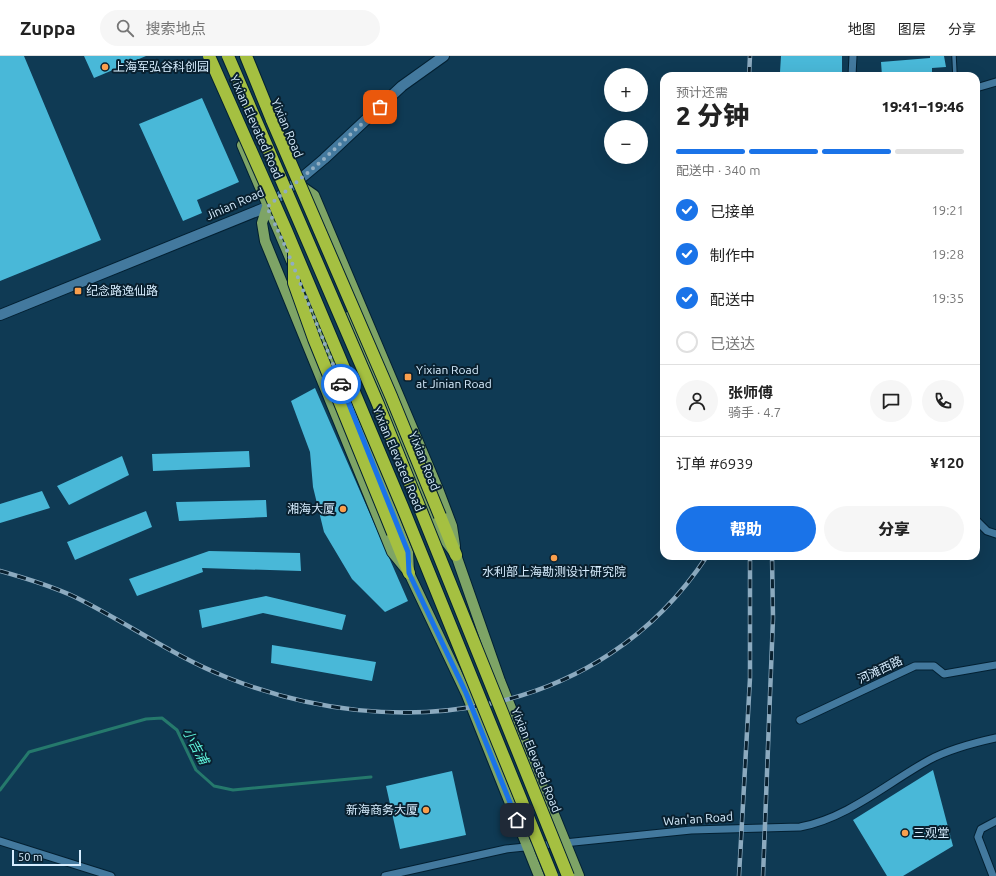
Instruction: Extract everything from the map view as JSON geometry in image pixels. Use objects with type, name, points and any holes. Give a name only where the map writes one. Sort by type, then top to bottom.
[{"type":"highway","name":"Yixian Elevated Road","points":[[207,56],[294,248],[494,729],[552,876]]},
{"type":"highway","name":"Yixian Elevated Road","points":[[228,56],[293,202],[381,412],[568,876]]},
{"type":"highway","name":"Yixian Elevated Road","points":[[244,56],[256,79],[272,120]]},
{"type":"highway","points":[[272,120],[293,202]]},
{"type":"highway","points":[[272,120],[391,396],[456,556]]},
{"type":"highway","points":[[294,248],[294,283],[314,340],[409,573]]},
{"type":"main road","points":[[207,56],[408,552],[409,573]]},
{"type":"main road","name":"Yixian Road","points":[[244,56],[438,530],[456,556],[500,681],[567,843],[579,876]]},
{"type":"main road","points":[[296,183],[314,195],[363,308],[452,526],[456,556]]},
{"type":"main road","points":[[267,207],[262,223],[264,241],[392,552],[409,573],[466,693],[539,876]]},
{"type":"main road","points":[[466,693],[474,699],[479,700],[489,698],[499,690],[500,681]]},
{"type":"street","name":"Jinian Road","points":[[0,315],[267,207],[324,159],[402,86],[444,56]]},
{"type":"street","points":[[852,72],[853,56]]},
{"type":"street","points":[[980,87],[996,82]]},
{"type":"street","points":[[980,524],[987,531],[996,534]]},
{"type":"street","name":"河滩西路","points":[[800,720],[915,666],[934,666],[944,674],[996,665]]},
{"type":"street","name":"Wan'an Road","points":[[385,876],[506,849],[527,846],[690,830],[800,826],[816,824],[862,801],[930,760],[948,751],[996,738]]},
{"type":"street","points":[[993,876],[978,837],[981,829],[996,821]]},
{"type":"street","points":[[0,841],[111,876]]},
{"type":"lane","points":[[954,56],[955,72]]},
{"type":"building","points":[[0,56],[24,56],[101,240],[0,281]]},
{"type":"building","name":"上海军弘谷科创园","points":[[84,56],[146,56],[94,78]]},
{"type":"building","points":[[781,56],[842,56],[842,72],[780,72]]},
{"type":"building","points":[[930,56],[944,56],[946,67],[932,68],[932,72],[882,72],[881,62],[930,58]]},
{"type":"building","points":[[202,98],[239,182],[197,200],[202,213],[183,221],[139,124]]},
{"type":"building","name":"湘海大厦","points":[[315,388],[408,601],[385,612],[352,579],[324,532],[313,487],[310,452],[291,401]]},
{"type":"building","points":[[249,451],[250,467],[153,471],[152,454]]},
{"type":"building","points":[[122,456],[129,475],[69,505],[57,486]]},
{"type":"building","points":[[42,491],[50,508],[0,523],[0,504]]},
{"type":"building","points":[[266,500],[267,517],[179,521],[176,502]]},
{"type":"building","points":[[146,511],[152,527],[75,560],[67,542]]},
{"type":"building","points":[[209,551],[300,553],[301,571],[202,568],[203,572],[137,596],[129,579]]},
{"type":"building","points":[[266,596],[346,615],[342,630],[263,613],[202,628],[199,610]]},
{"type":"building","points":[[272,645],[376,662],[372,681],[271,663]]},
{"type":"building","name":"三观堂","points":[[933,770],[953,846],[903,876],[887,876],[853,820]]},
{"type":"building","name":"新海商务大厦","points":[[452,771],[466,835],[400,849],[386,786]]},
{"type":"waterway","name":"小吉浦","points":[[0,790],[29,752],[146,719],[162,718],[177,730],[196,770],[214,786],[233,790],[371,777]]},
{"type":"railway","points":[[749,72],[750,56]]},
{"type":"railway","points":[[0,571],[38,582],[75,597],[168,649],[206,669],[226,677],[291,698],[358,710],[425,712],[490,704],[553,684],[611,653],[663,611],[704,560]]},
{"type":"railway","points":[[739,876],[750,678],[750,560]]},
{"type":"railway","points":[[763,876],[773,618],[772,560]]},
{"type":"way so far","points":[[341,384],[286,248],[267,207],[324,159],[380,107]]},
{"type":"place","name":"上海军弘谷科创园","points":[[105,67]]},
{"type":"place","name":"纪念路逸仙路","points":[[78,291]]},
{"type":"place","name":"Yixian Road at Jinian Road","points":[[408,377]]},
{"type":"place","name":"湘海大厦","points":[[343,509]]},
{"type":"place","name":"水利部上海勘测设计研究院","points":[[554,558]]},
{"type":"place","name":"新海商务大厦","points":[[426,810]]},
{"type":"place","name":"三观堂","points":[[905,833]]},
{"type":"route","points":[[341,384],[408,552],[409,573],[466,693],[517,820]]}]
